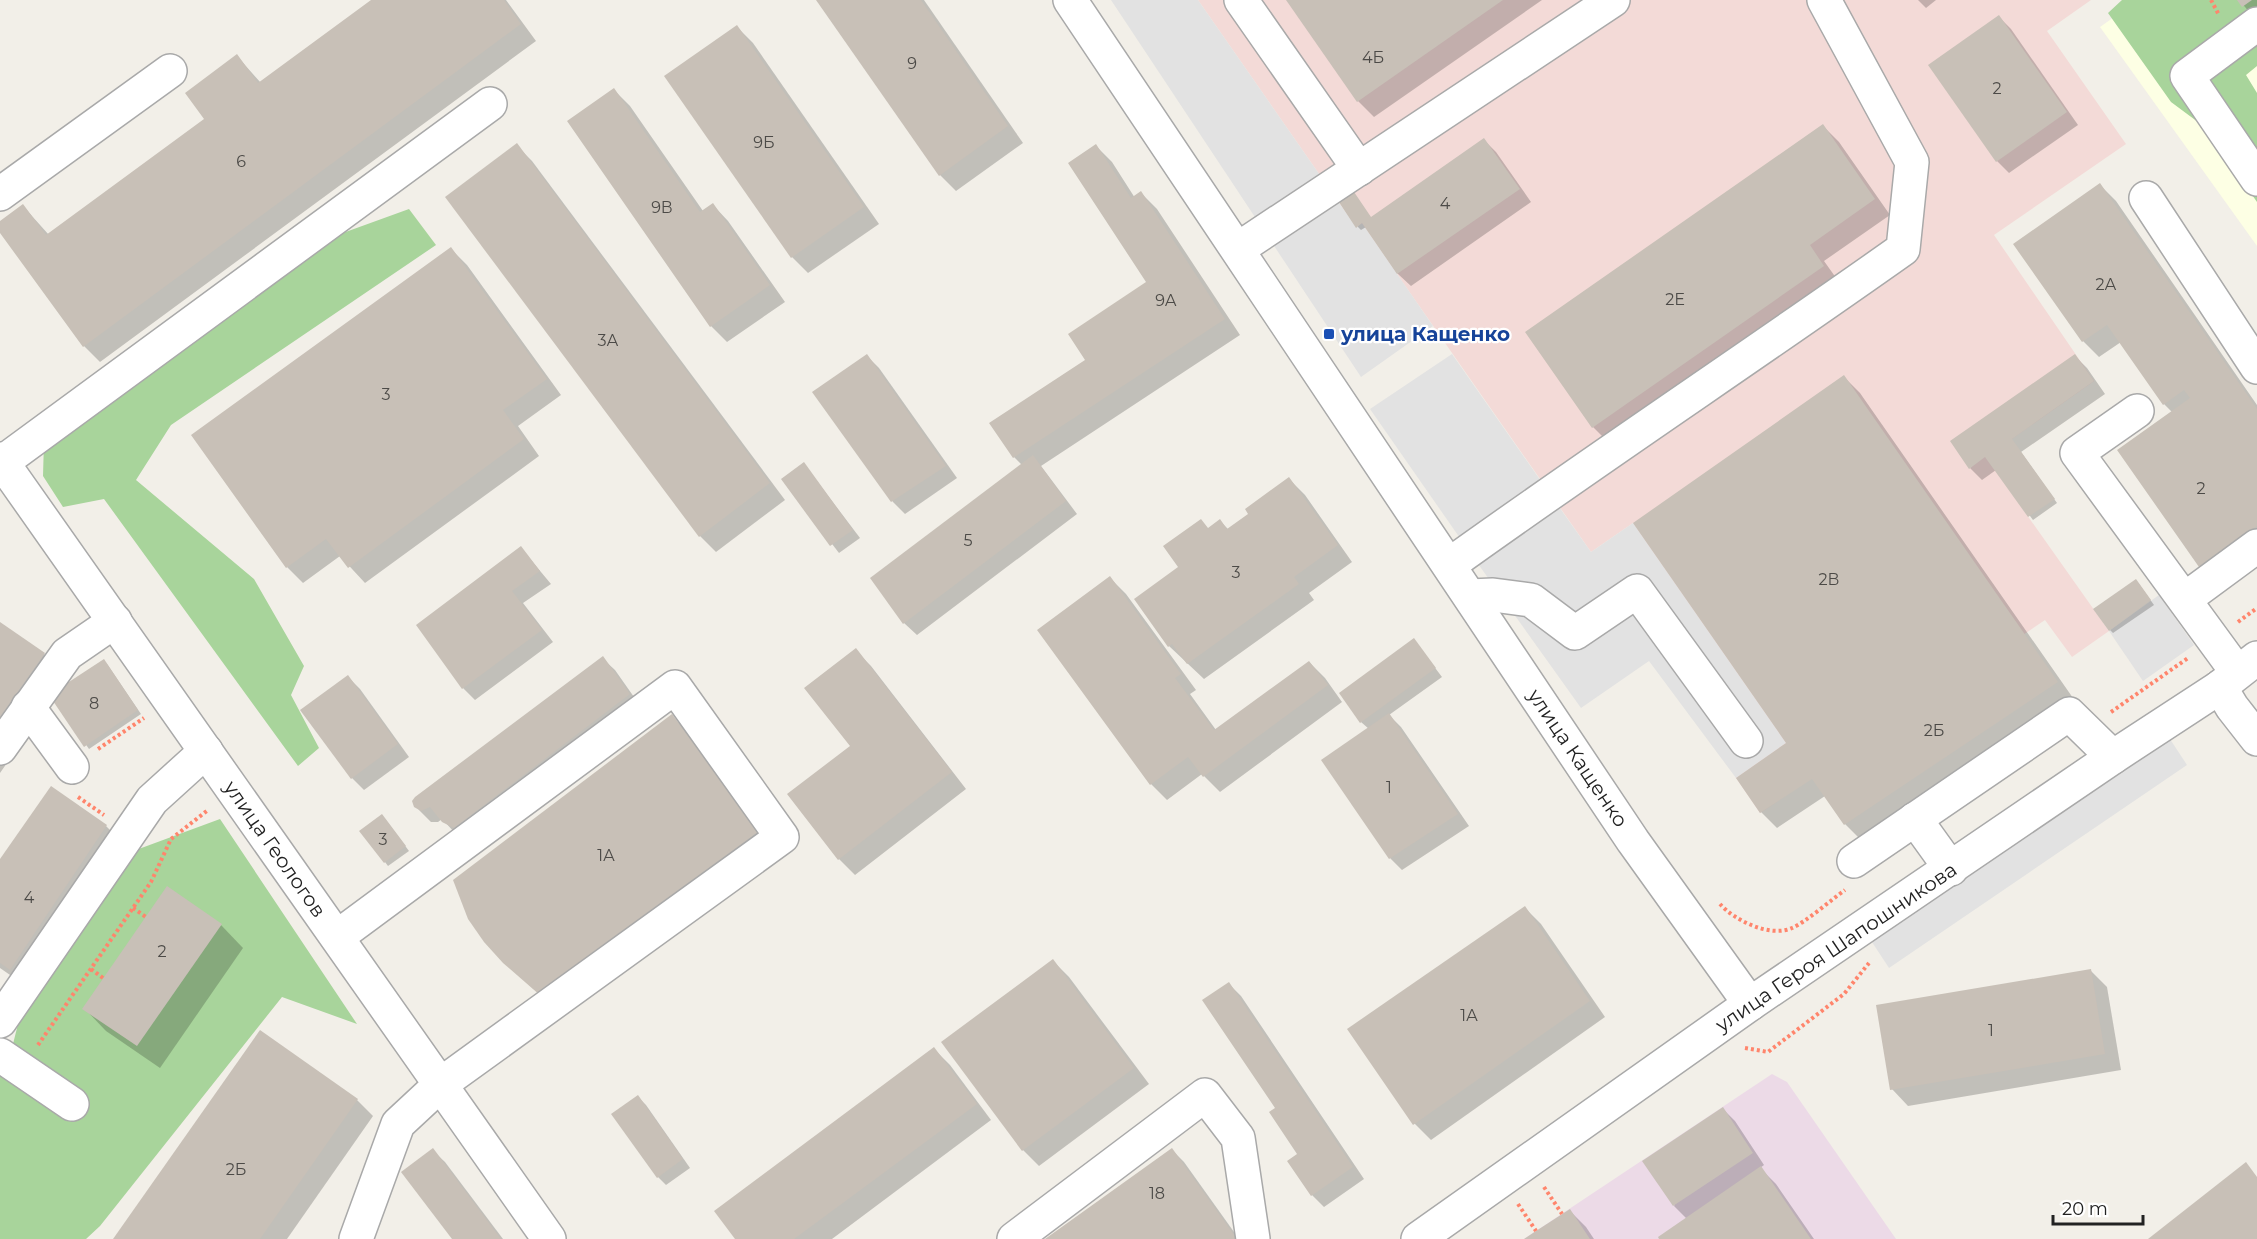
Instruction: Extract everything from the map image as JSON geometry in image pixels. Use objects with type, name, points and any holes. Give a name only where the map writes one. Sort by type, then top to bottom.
[{"type":"street","name":"улица Кащенко","points":[[1070,0],[1633,841],[1750,1004]]},
{"type":"street","points":[[1241,0],[1359,169]]},
{"type":"street","points":[[1238,249],[1613,0]]},
{"type":"street","points":[[1449,565],[1549,493],[1903,249],[1912,162],[1824,0]]},
{"type":"street","points":[[2257,24],[2187,76],[2257,179]]},
{"type":"street","points":[[0,194],[170,71]]},
{"type":"street","points":[[1,462],[490,104]]},
{"type":"street","points":[[2146,198],[2257,367]]},
{"type":"street","points":[[2137,411],[2077,453],[2238,672],[2232,706],[2257,739]]},
{"type":"street","name":"улица Геологов","points":[[1,462],[549,1239]]},
{"type":"street","points":[[2185,599],[2257,546]]},
{"type":"street","points":[[1470,596],[1493,595],[1531,600],[1575,633],[1637,591],[1746,741]]},
{"type":"street","points":[[0,748],[67,654],[115,621]]},
{"type":"street","name":"улица Героя Шапошникова","points":[[1419,1239],[1750,1004],[2238,672]]},
{"type":"street","points":[[337,937],[675,687],[782,837],[441,1084],[398,1124],[356,1239]]},
{"type":"street","points":[[28,707],[72,767]]},
{"type":"street","points":[[1854,861],[2069,714],[2113,757]]},
{"type":"street","points":[[0,1021],[152,800],[206,751]]},
{"type":"street","points":[[1915,819],[1951,869]]},
{"type":"street","points":[[10,1063],[72,1104]]},
{"type":"street","points":[[1014,1239],[1205,1095],[1238,1138],[1253,1239]]},
{"type":"path","points":[[2086,730],[2257,608]]},
{"type":"path","points":[[108,818],[63,787],[72,767],[152,713]]},
{"type":"path","points":[[10,1063],[91,969],[151,882],[171,838],[217,803]]},
{"type":"path","points":[[1719,902],[1726,911],[1741,921],[1780,931],[1791,928],[1855,883],[1854,861]]},
{"type":"path","points":[[133,908],[146,916]]},
{"type":"path","points":[[91,969],[103,978]]},
{"type":"path","points":[[1543,1186],[1562,1214]]},
{"type":"path","points":[[1517,1203],[1536,1231]]},
{"type":"shaded area","points":[[1111,0],[1198,0],[1356,227],[1362,223],[1433,326],[1361,377]]},
{"type":"shaded area","points":[[1198,0],[2091,0],[2047,31],[2126,144],[1994,235],[2094,381],[1986,457],[2109,631],[2072,657],[2045,620],[1760,813],[1736,778],[1633,523],[1591,552],[1362,224],[1356,227]]},
{"type":"shaded area","points":[[2138,0],[2257,0],[2257,246],[2100,27]]},
{"type":"shaded area","points":[[1452,354],[1543,484],[1462,541],[1370,409]]},
{"type":"shaded area","points":[[1557,504],[1591,552],[1633,523],[1786,743],[1736,778],[1649,661],[1581,708],[1476,561]]},
{"type":"shaded area","points":[[2159,595],[2194,645],[2143,681],[2109,631]]},
{"type":"shaded area","points":[[2166,733],[2187,765],[1889,968],[1868,936]]},
{"type":"shaded area","points":[[1772,1074],[1787,1082],[1896,1239],[1524,1239]]},
{"type":"green space","points":[[2122,0],[2257,0],[2257,66],[2246,75],[2257,93],[2257,202],[2206,128],[2171,102],[2108,13]]},
{"type":"green space","points":[[409,209],[436,245],[171,425],[136,480],[254,579],[304,666],[291,695],[319,748],[298,766],[104,499],[63,507],[43,476],[44,441],[318,242]]},
{"type":"green space","points":[[220,819],[357,1024],[282,997],[100,1226],[86,1239],[0,1239],[0,1076],[5,1076],[20,1016],[136,850]]},
{"type":"building","points":[[371,0],[504,0],[521,24],[83,347],[0,233],[0,221],[23,204],[46,235],[204,119],[185,93],[237,54],[258,83]]},
{"type":"building","points":[[816,0],[921,0],[1008,126],[939,176]]},
{"type":"building","points":[[1286,0],[1503,0],[1357,102]]},
{"type":"building","points":[[2237,0],[2252,0],[2242,7]]},
{"type":"building","points":[[1999,15],[2067,112],[1996,162],[1928,65]]},
{"type":"building","points":[[737,25],[864,207],[791,258],[664,76]]},
{"type":"building","points":[[614,88],[700,212],[713,203],[770,285],[710,327],[567,121]]},
{"type":"building","points":[[1823,124],[1875,199],[1810,245],[1824,266],[1592,428],[1525,332]]},
{"type":"building","points":[[1484,138],[1520,189],[1397,274],[1362,223],[1356,228],[1337,199],[1352,189],[1371,217]]},
{"type":"building","points":[[517,143],[770,483],[699,537],[445,197]]},
{"type":"building","points":[[1096,144],[1131,198],[1141,191],[1225,319],[1013,458],[989,423],[1085,360],[1068,334],[1146,282],[1068,163]]},
{"type":"building","points":[[2100,183],[2257,409],[2257,526],[2199,567],[2117,450],[2190,398],[2184,390],[2163,405],[2107,325],[2082,342],[2013,244]]},
{"type":"building","points":[[451,247],[547,379],[503,410],[524,439],[348,568],[326,539],[286,568],[191,435]]},
{"type":"building","points":[[867,354],[946,466],[891,502],[812,392]]},
{"type":"building","points":[[2075,354],[2094,381],[2012,439],[2055,499],[2028,517],[1985,457],[1969,469],[1950,441]]},
{"type":"building","points":[[1844,375],[2058,682],[1844,825],[1812,779],[1760,813],[1736,778],[1786,743],[1633,523]]},
{"type":"building","points":[[1033,455],[1066,501],[903,624],[870,578]]},
{"type":"building","points":[[804,462],[853,530],[830,546],[781,479]]},
{"type":"building","points":[[1289,477],[1338,545],[1294,577],[1299,584],[1187,664],[1172,644],[1168,647],[1134,599],[1178,567],[1163,546],[1201,519],[1208,528],[1220,519],[1227,529],[1248,514],[1245,509]]},
{"type":"building","points":[[521,546],[540,571],[512,591],[542,630],[462,689],[416,625]]},
{"type":"building","points":[[1110,576],[1181,674],[1175,678],[1214,730],[1309,661],[1328,685],[1203,777],[1188,757],[1150,785],[1037,630]]},
{"type":"building","points":[[2136,579],[2151,600],[2109,631],[2093,609]]},
{"type":"building","points":[[0,622],[45,653],[0,717]]},
{"type":"building","points":[[1414,638],[1436,668],[1360,723],[1339,693]]},
{"type":"building","points":[[856,648],[952,772],[838,860],[787,794],[850,746],[804,688]]},
{"type":"building","points":[[603,656],[630,694],[454,828],[442,822],[430,807],[421,811],[414,807],[412,801],[415,797]]},
{"type":"building","points":[[104,659],[138,710],[84,747],[49,695]]},
{"type":"building","points":[[348,675],[398,744],[351,779],[300,710]]},
{"type":"building","points":[[1389,713],[1458,814],[1389,859],[1321,760]]},
{"type":"building","points":[[672,714],[759,831],[541,996],[503,963],[484,942],[468,919],[453,880]]},
{"type":"building","points":[[51,786],[107,825],[10,970],[0,963],[0,859]]},
{"type":"building","points":[[382,814],[406,846],[384,863],[359,831]]},
{"type":"building","points":[[167,886],[222,924],[137,1046],[82,1009]]},
{"type":"building","points":[[1525,906],[1590,1001],[1413,1125],[1347,1029]]},
{"type":"building","points":[[1053,959],[1134,1068],[1022,1151],[941,1042]]},
{"type":"building","points":[[2091,969],[2105,1054],[1890,1090],[1876,1005]]},
{"type":"building","points":[[1229,982],[1353,1167],[1311,1196],[1287,1161],[1297,1154],[1269,1112],[1275,1108],[1202,1000]]},
{"type":"building","points":[[260,1030],[358,1099],[260,1239],[113,1239]]},
{"type":"building","points":[[934,1047],[977,1104],[794,1239],[735,1239],[714,1211]]},
{"type":"building","points":[[638,1095],[683,1159],[657,1178],[611,1114]]},
{"type":"building","points":[[1723,1107],[1753,1153],[1673,1206],[1642,1161]]},
{"type":"building","points":[[433,1148],[501,1239],[452,1239],[401,1172]]},
{"type":"building","points":[[1172,1148],[1237,1239],[1045,1239]]},
{"type":"building","points":[[2246,1162],[2257,1177],[2257,1239],[2148,1239]]},
{"type":"building","points":[[1761,1166],[1811,1239],[1659,1239],[1658,1237]]},
{"type":"building","points":[[1570,1209],[1590,1239],[1524,1239],[1536,1231]]},
{"type":"place","name":"улица Кащенко","points":[[1329,334]]}]
